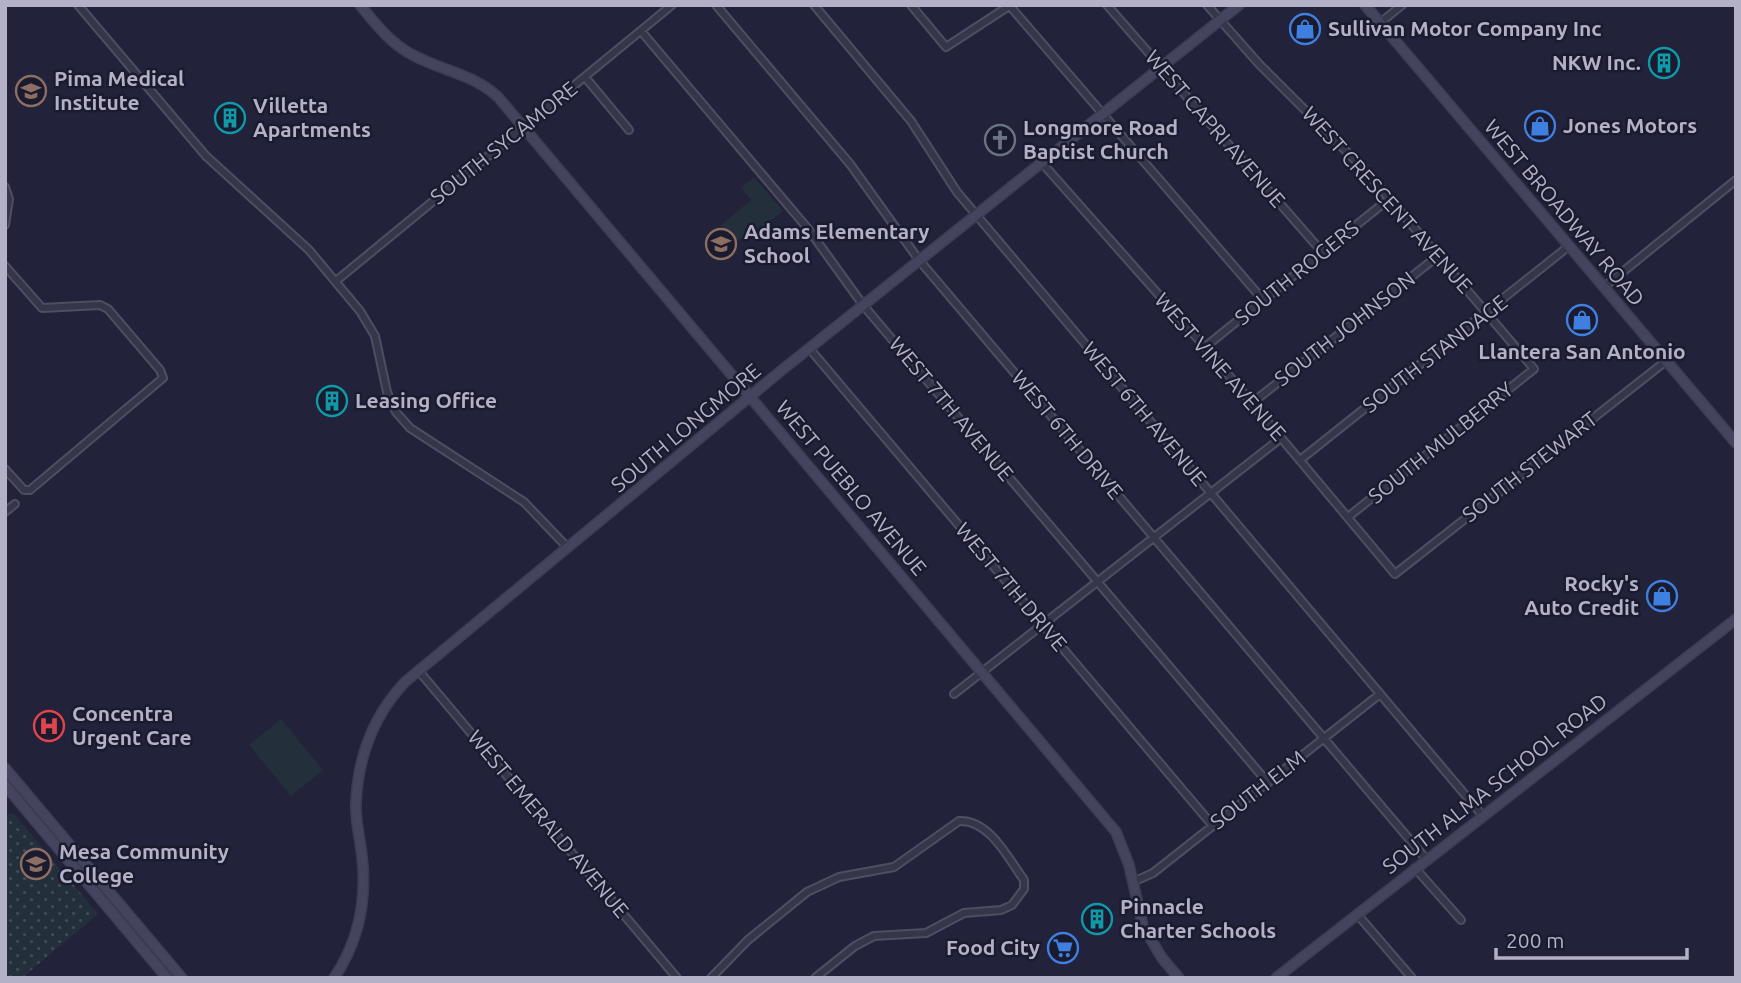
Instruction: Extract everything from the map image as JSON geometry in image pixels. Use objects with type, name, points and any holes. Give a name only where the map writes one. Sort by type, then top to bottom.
[{"type":"street","points":[[78,5],[206,156],[285,227],[336,281],[372,330],[387,391],[396,412],[410,428],[524,502],[568,548]]},
{"type":"street","name":"WEST PUEBLO AVENUE","points":[[360,5],[393,43],[408,53],[485,85],[983,671],[1116,832],[1133,882],[1143,926],[1157,950],[1179,978]]},
{"type":"street","name":"SOUTH SYCAMORE","points":[[336,281],[672,5]]},
{"type":"street","name":"WEST 6TH DRIVE","points":[[716,5],[850,164],[919,260],[1426,859]]},
{"type":"street","name":"WEST 6TH AVENUE","points":[[814,5],[912,121],[957,192],[975,214],[1483,816]]},
{"type":"street","points":[[911,5],[946,47],[1009,6],[1263,300]]},
{"type":"street","name":"WEST CAPRI AVENUE","points":[[1107,5],[1323,253]]},
{"type":"street","name":"WEST CRESCENT AVENUE","points":[[1207,5],[1390,198],[1534,369]]},
{"type":"street","name":"SOUTH LONGMORE","points":[[334,978],[353,942],[363,901],[363,869],[356,800],[367,740],[383,709],[418,670],[809,348],[1239,5]]},
{"type":"street","name":"WEST BROADWAY ROAD","points":[[1366,5],[1736,443]]},
{"type":"street","points":[[1380,23],[1402,5]]},
{"type":"street","name":"WEST 7TH AVENUE","points":[[641,31],[809,230],[863,305],[1268,783]]},
{"type":"street","points":[[584,77],[629,130]]},
{"type":"street","name":"WEST VINE AVENUE","points":[[1042,164],[1205,347],[1395,574]]},
{"type":"street","points":[[1604,287],[1736,180]]},
{"type":"street","points":[[5,187],[9,199],[5,225]]},
{"type":"street","name":"SOUTH ROGERS","points":[[1205,347],[1390,198]]},
{"type":"street","name":"SOUTH STANDAGE","points":[[1300,460],[1569,246]]},
{"type":"street","name":"SOUTH JOHNSON","points":[[1252,403],[1439,255]]},
{"type":"street","points":[[5,266],[42,308],[100,305],[108,309],[160,370],[163,378],[30,490],[24,490],[5,470]]},
{"type":"street","name":"WEST 7TH DRIVE","points":[[809,348],[1213,826]]},
{"type":"street","name":"SOUTH STEWART","points":[[1395,574],[1666,361]]},
{"type":"street","name":"SOUTH MULBERRY","points":[[1348,517],[1534,369]]},
{"type":"street","points":[[954,694],[1281,438]]},
{"type":"street","points":[[5,512],[15,504]]},
{"type":"street","name":"SOUTH ALMA SCHOOL ROAD","points":[[1276,978],[1736,619]]},
{"type":"street","name":"WEST EMERALD AVENUE","points":[[418,670],[677,978]]},
{"type":"street","name":"SOUTH ELM","points":[[1133,882],[1153,873],[1380,694]]},
{"type":"street","points":[[5,768],[179,974]]},
{"type":"street","points":[[5,785],[167,978]]},
{"type":"street","points":[[711,978],[747,940],[807,892],[838,877],[894,867],[959,821],[968,820],[985,830],[1024,880],[1024,889],[1012,905],[994,912],[964,913],[926,933],[874,936],[855,946],[815,978]]},
{"type":"street","points":[[1415,868],[1461,920]]},
{"type":"street","points":[[1357,914],[1412,978]]},
{"type":"street","points":[[122,925],[133,927],[167,968],[179,974]]},
{"type":"shaded area","points":[[754,177],[783,211],[751,237],[747,233],[736,242],[721,225],[751,200],[741,188]]},
{"type":"shaded area","points":[[281,719],[323,770],[291,796],[249,745]]},
{"type":"shaded area","name":"Mesa Community College","points":[[14,814],[98,914],[22,978],[5,978],[5,817]]},
{"type":"place","name":"Sullivan Motor Company Inc","points":[[1305,29]]},
{"type":"place","name":"NKW Inc.","points":[[1664,63]]},
{"type":"place","name":"Pima Medical Institute","points":[[31,91]]},
{"type":"place","name":"Villetta Apartments","points":[[230,118]]},
{"type":"place","name":"Jones Motors","points":[[1540,126]]},
{"type":"place","name":"Longmore Road Baptist Church","points":[[1000,140]]},
{"type":"place","name":"Adams Elementary School","points":[[721,244]]},
{"type":"place","name":"Llantera San Antonio","points":[[1582,320]]},
{"type":"place","name":"Leasing Office","points":[[332,401]]},
{"type":"place","name":"Rocky's Auto Credit","points":[[1662,596]]},
{"type":"place","name":"Concentra Urgent Care","points":[[49,726]]},
{"type":"place","name":"Mesa Community College","points":[[36,864]]},
{"type":"place","name":"Pinnacle Charter Schools","points":[[1097,919]]},
{"type":"place","name":"Food City","points":[[1063,948]]}]
